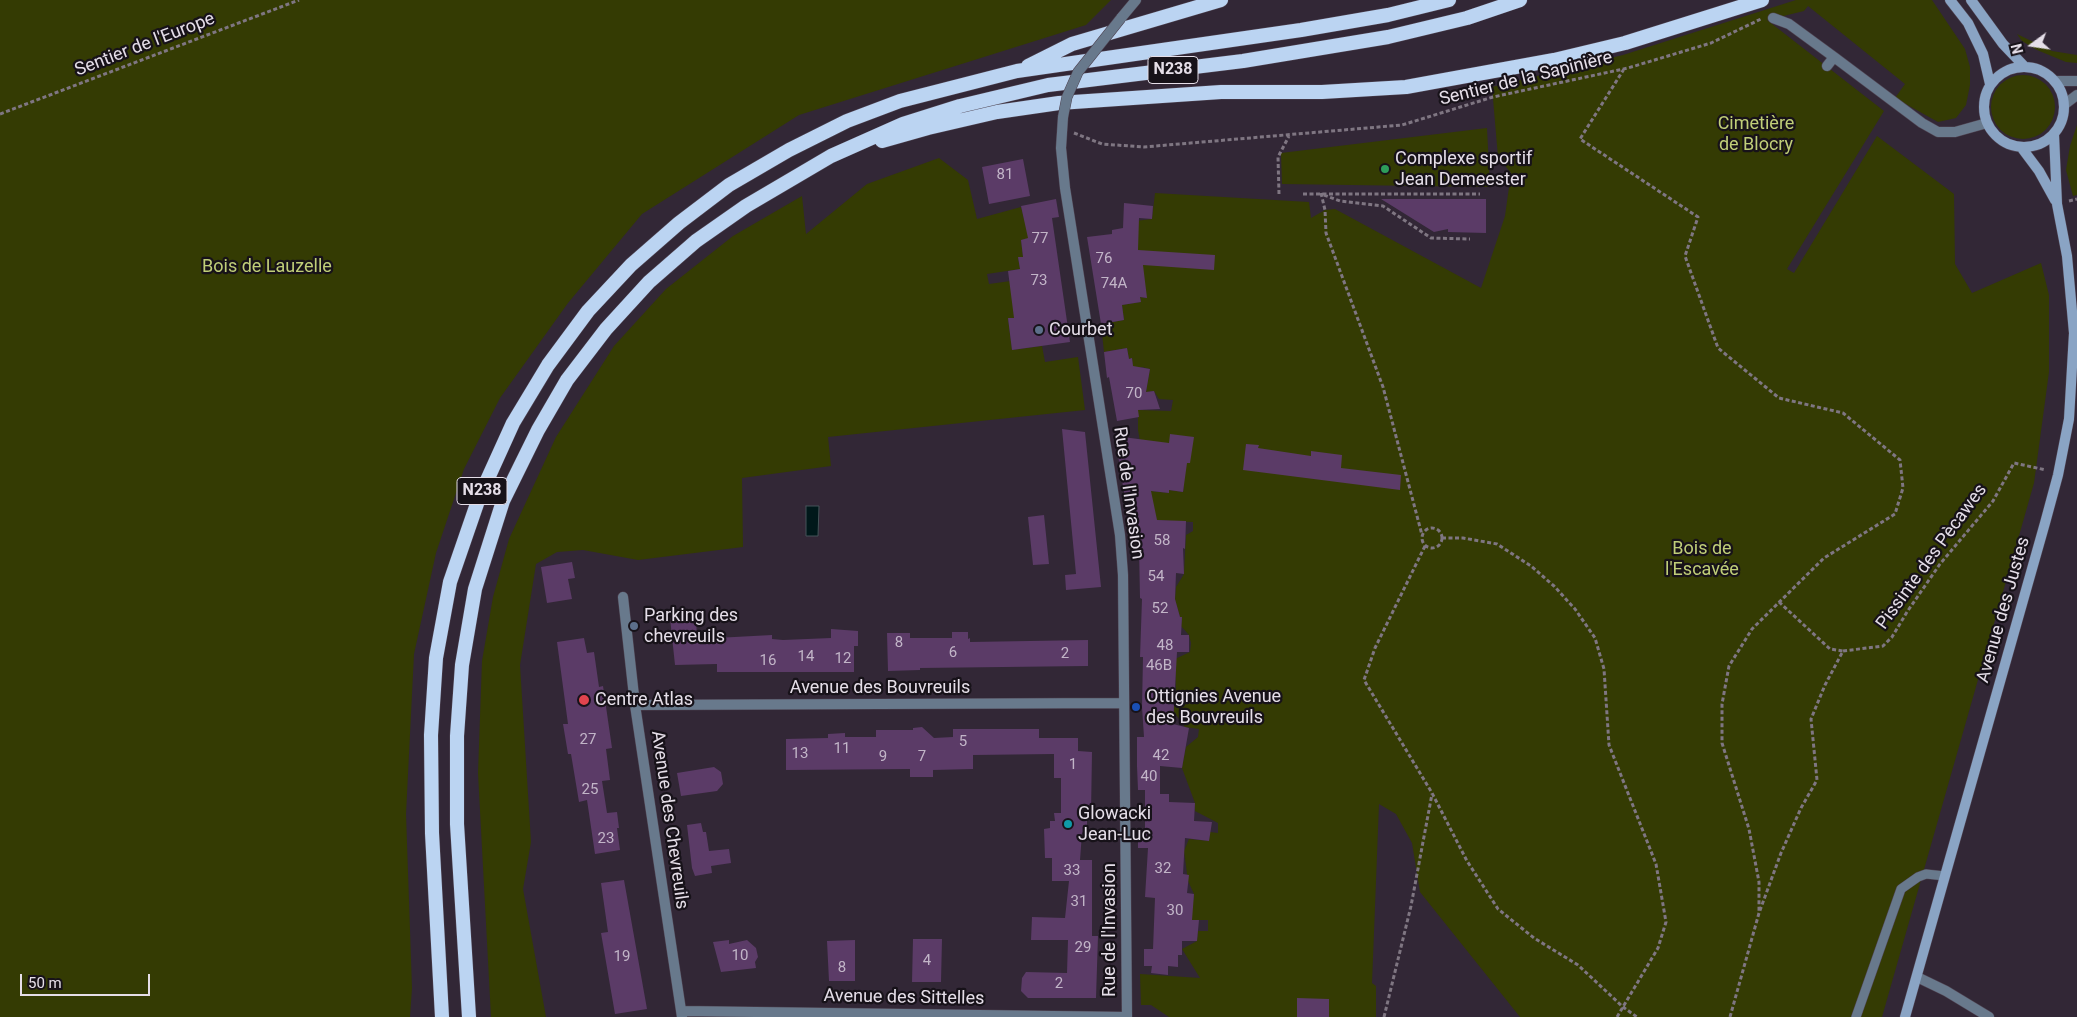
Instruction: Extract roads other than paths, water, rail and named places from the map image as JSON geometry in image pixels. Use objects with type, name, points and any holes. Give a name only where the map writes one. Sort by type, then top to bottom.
[{"type":"highway","points":[[1016,71],[1072,44],[1220,0]]},
{"type":"highway","name":"N238","points":[[442,1017],[432,833],[430,736],[436,658],[450,582],[478,498],[513,423],[548,365],[588,311],[631,265],[679,223],[729,185],[789,150],[847,121],[900,101],[1016,71],[1301,30],[1388,15],[1449,0]]},
{"type":"highway","name":"N238","points":[[469,1017],[457,824],[457,736],[462,665],[474,589],[503,502],[538,430],[568,380],[606,329],[649,282],[696,241],[746,206],[831,156],[904,124],[960,106],[1048,85],[1243,61],[1388,36],[1467,18],[1520,0]]},
{"type":"highway","points":[[831,156],[928,128],[998,112],[1059,103],[1221,92],[1322,92],[1396,88],[1458,78],[1554,60],[1625,43],[1762,0]]},
{"type":"main road","points":[[1950,0],[1968,24],[1983,54],[1990,84]]},
{"type":"main road","points":[[1971,0],[2003,44],[2024,66]]},
{"type":"main road","points":[[2024,66],[2046,72],[2056,81],[2065,104],[2063,118],[2054,134],[2037,144],[2021,147],[2010,145],[1996,136],[1986,123],[1983,110],[1984,96],[1990,84],[2010,69],[2024,66]]},
{"type":"main road","name":"Avenue des Justes","points":[[1904,1017],[1917,977],[2059,471],[2069,419],[2074,333],[2067,256],[2056,204],[2054,134]]},
{"type":"main road","name":"Avenue des Justes","points":[[2021,147],[2039,172],[2056,204]]},
{"type":"street","name":"Rue de l'Invasion","points":[[1127,1017],[1124,703],[1120,536],[1065,188],[1061,129],[1067,97],[1078,72],[1136,0]]},
{"type":"street","points":[[1773,18],[1789,24],[1922,123],[1938,132],[1955,132],[1986,123]]},
{"type":"street","points":[[1827,66],[1834,57]]},
{"type":"street","points":[[2056,81],[2077,81]]},
{"type":"street","points":[[2065,104],[2077,95]]},
{"type":"street","name":"Avenue des Chevreuils","points":[[623,597],[635,705],[681,1014]]},
{"type":"street","name":"Avenue des Bouvreuils","points":[[635,705],[1124,703]]},
{"type":"street","points":[[1917,977],[1946,991],[1989,1017]]},
{"type":"street","name":"Avenue des Sittelles","points":[[681,1014],[1127,1017]]},
{"type":"lane","points":[[1856,1017],[1901,890],[1918,877],[1926,874],[1945,876]]},
{"type":"place","name":"Complexe sportif Jean Demeester","points":[[1385,169]]},
{"type":"place","name":"Courbet","points":[[1039,330]]},
{"type":"place","name":"Parking des chevreuils","points":[[634,626]]},
{"type":"place","name":"Centre Atlas","points":[[584,700]]},
{"type":"place","name":"Ottignies Avenue des Bouvreuils","points":[[1136,707]]},
{"type":"place","name":"Glowacki Jean-Luc","points":[[1068,824]]},
{"type":"park label","name":"Cimetière de Blocry","points":[[1756,134]]},
{"type":"park label","name":"Bois de Lauzelle","points":[[267,267]]},
{"type":"park label","name":"Bois de l'Escavée","points":[[1702,559]]}]
